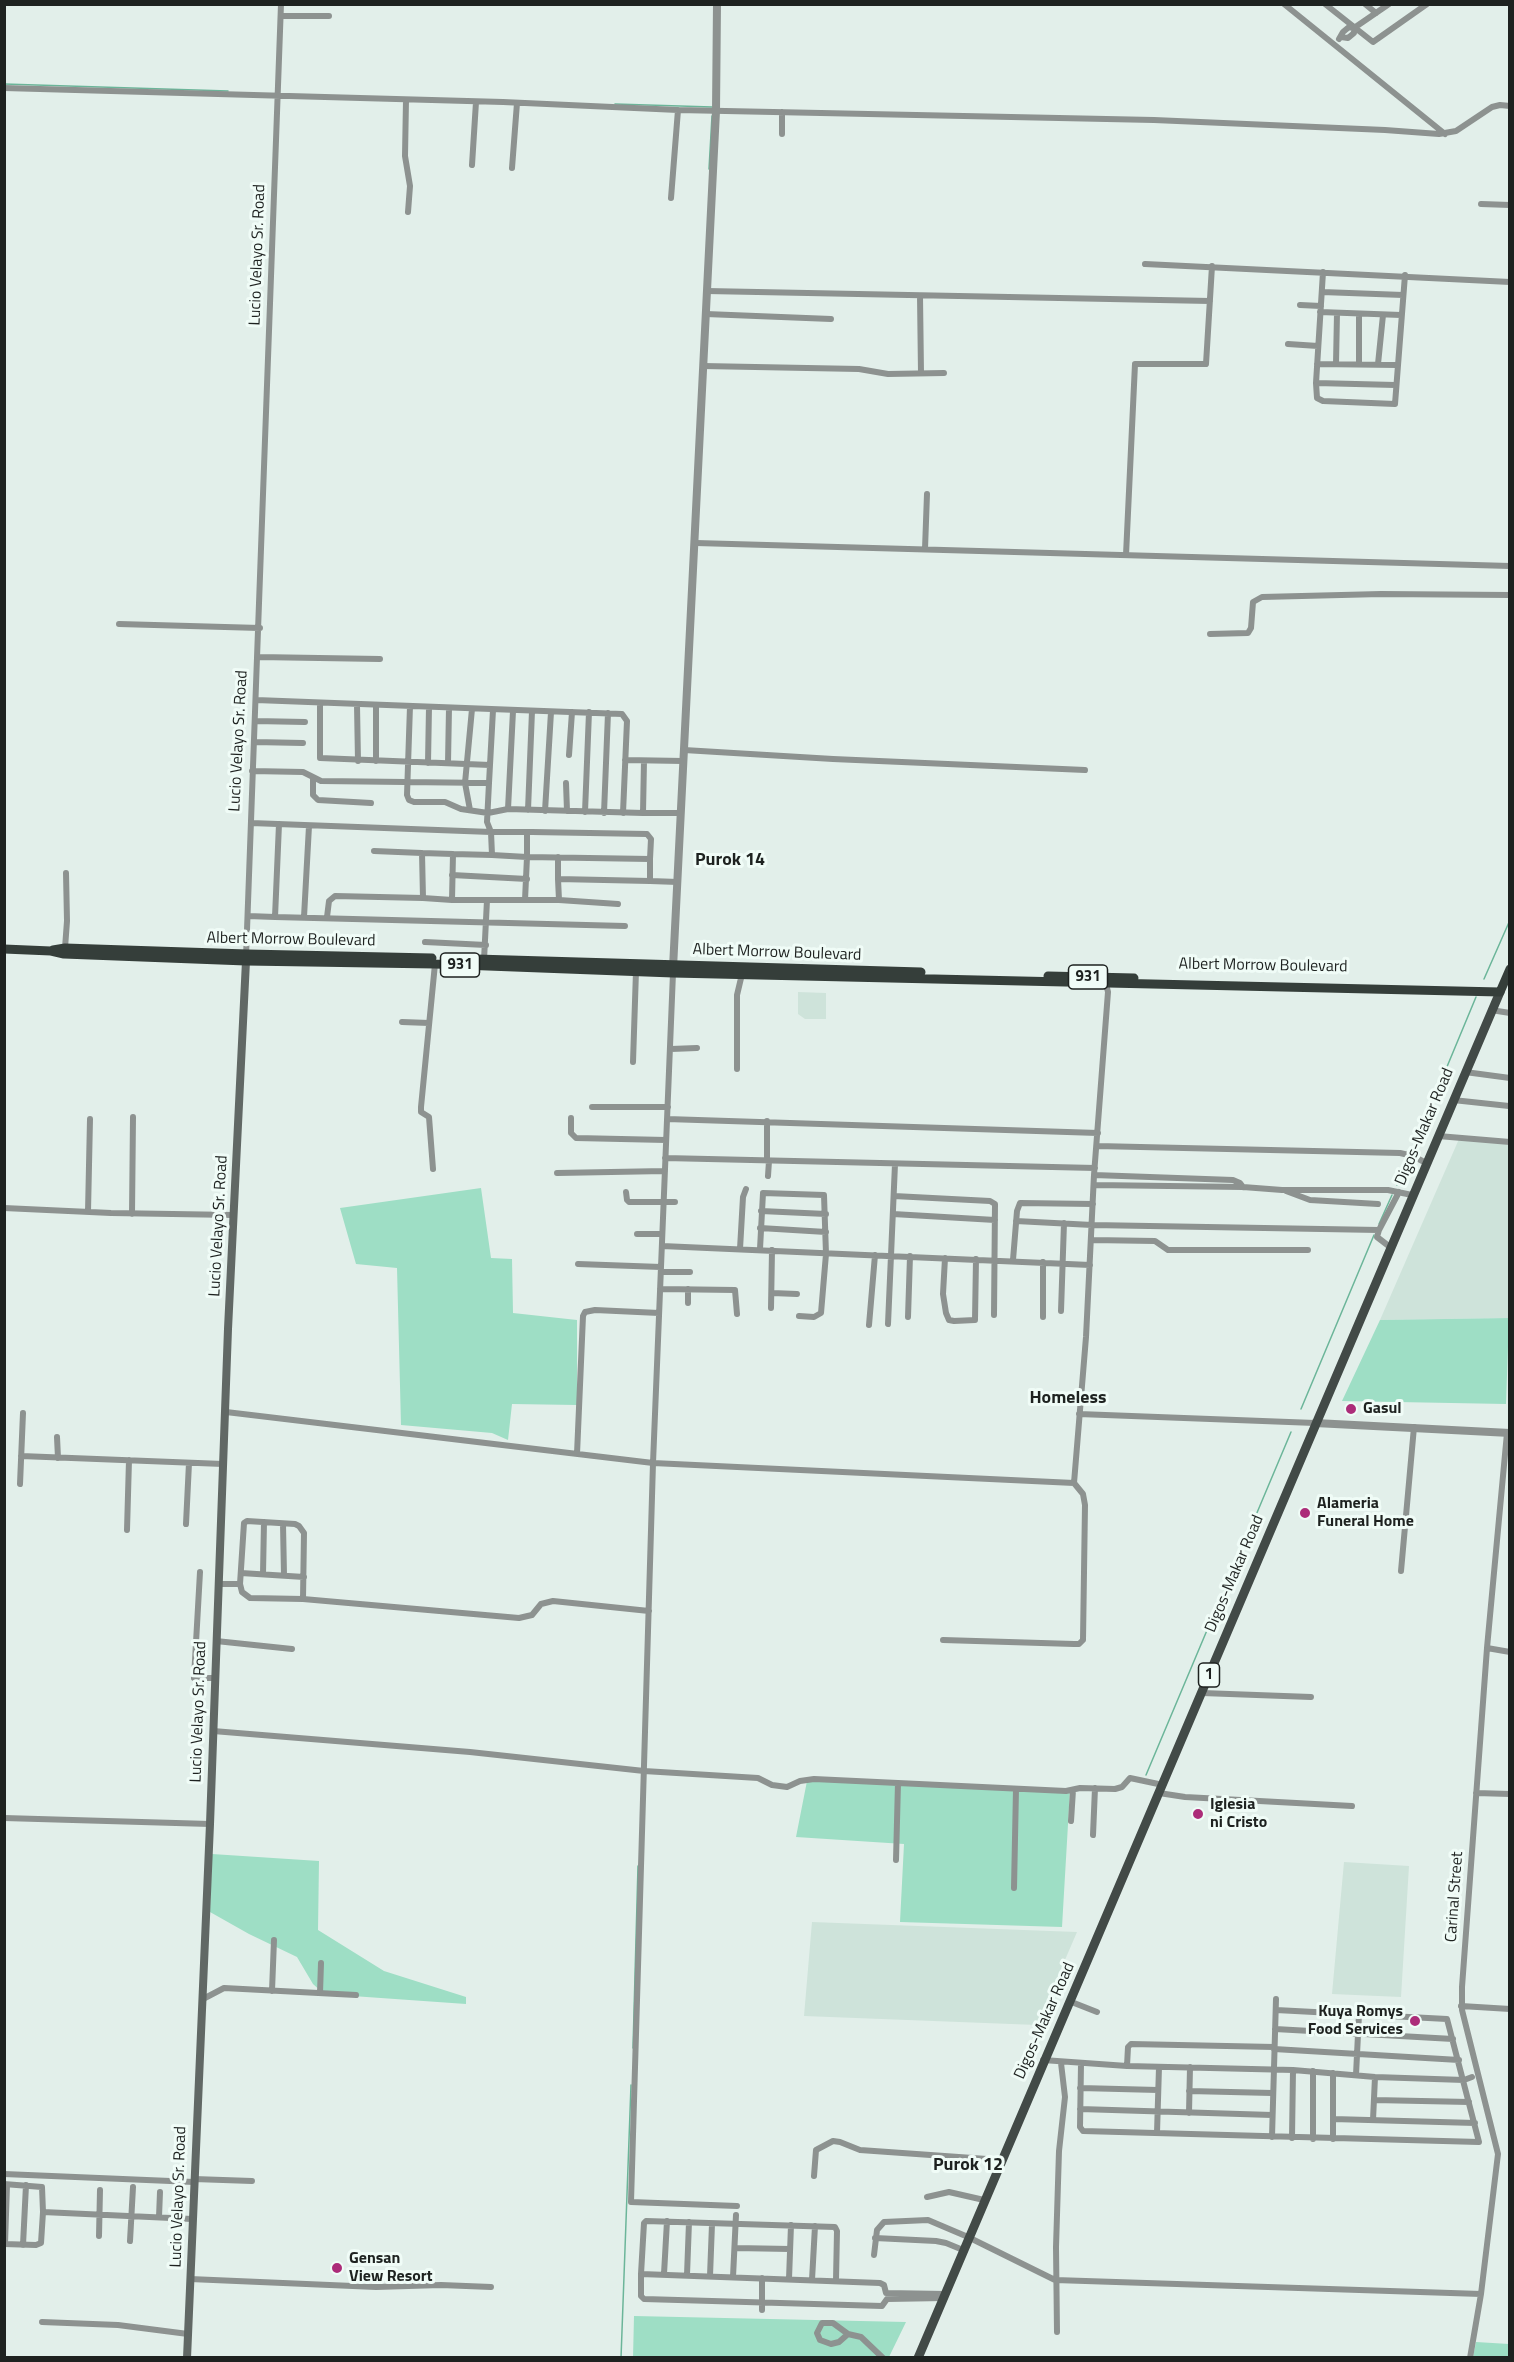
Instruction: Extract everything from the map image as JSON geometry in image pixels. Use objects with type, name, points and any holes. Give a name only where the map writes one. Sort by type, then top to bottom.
[{"type":"highway","name":"Albert Morrow Boulevard","points":[[51,951],[65,948],[246,958],[484,960],[673,969],[1501,989]]},
{"type":"highway","name":"Albert Morrow Boulevard","points":[[4,949],[51,951],[64,954],[636,971],[673,969],[742,974],[1105,980]]},
{"type":"highway","name":"Digos-Makar Road","points":[[1501,989],[1509,969]]},
{"type":"main road","name":"Lucio Velayo Sr. Road","points":[[187,2358],[191,2219],[246,958]]},
{"type":"main road","name":"Digos-Makar Road","points":[[918,2358],[1501,989]]},
{"type":"street","name":"Lucio Velayo Sr. Road","points":[[246,958],[252,771],[260,628],[281,4]]},
{"type":"street","points":[[717,4],[716,111],[696,543],[680,813],[663,1202],[631,2202],[737,2206]]},
{"type":"street","points":[[1284,4],[1445,134]]},
{"type":"street","points":[[1325,4],[1373,42],[1427,4]]},
{"type":"street","points":[[1365,4],[1376,13]]},
{"type":"street","points":[[1334,44],[1349,27],[1354,28],[1389,4]]},
{"type":"street","points":[[281,15],[329,16]]},
{"type":"street","points":[[4,88],[678,110],[1154,120],[1445,134],[1456,130],[1492,107],[1509,106]]},
{"type":"street","points":[[406,100],[405,156],[409,176],[408,212]]},
{"type":"street","points":[[472,165],[476,102]]},
{"type":"street","points":[[512,168],[517,103]]},
{"type":"street","points":[[671,198],[678,110]]},
{"type":"street","points":[[782,112],[782,134]]},
{"type":"street","points":[[1481,204],[1509,205]]},
{"type":"street","points":[[1145,264],[1405,275],[1509,282]]},
{"type":"street","points":[[1126,555],[1134,364],[1206,364],[1212,266]]},
{"type":"street","points":[[1323,272],[1317,398],[1323,401],[1392,404],[1396,402],[1396,365],[1405,275]]},
{"type":"street","points":[[707,291],[1210,301]]},
{"type":"street","points":[[1322,292],[1403,295]]},
{"type":"street","points":[[920,296],[921,373]]},
{"type":"street","points":[[1300,305],[1337,313],[1401,315]]},
{"type":"street","points":[[1336,364],[1337,313]]},
{"type":"street","points":[[706,314],[831,319]]},
{"type":"street","points":[[1359,314],[1359,364]]},
{"type":"street","points":[[1378,364],[1383,315]]},
{"type":"street","points":[[1288,344],[1318,346]]},
{"type":"street","points":[[1317,364],[1396,365]]},
{"type":"street","points":[[703,366],[860,369],[888,374],[944,373]]},
{"type":"street","points":[[1316,383],[1395,386]]},
{"type":"street","points":[[924,549],[927,494]]},
{"type":"street","points":[[696,543],[1509,566]]},
{"type":"street","points":[[1210,634],[1248,633],[1251,628],[1253,602],[1262,597],[1381,594],[1509,595]]},
{"type":"street","points":[[119,624],[260,628]]},
{"type":"street","points":[[258,657],[380,659]]},
{"type":"street","points":[[256,700],[622,714],[626,717],[623,813]]},
{"type":"street","points":[[320,704],[319,757],[376,762],[490,765]]},
{"type":"street","points":[[357,705],[358,761]]},
{"type":"street","points":[[376,705],[376,762]]},
{"type":"street","points":[[410,706],[410,762],[407,795],[411,802],[445,802],[488,813],[508,809],[680,813]]},
{"type":"street","points":[[428,762],[429,707]]},
{"type":"street","points":[[448,763],[449,708]]},
{"type":"street","points":[[470,810],[465,783],[472,709]]},
{"type":"street","points":[[492,855],[491,832],[487,825],[493,710]]},
{"type":"street","points":[[508,809],[513,711]]},
{"type":"street","points":[[528,810],[532,711]]},
{"type":"street","points":[[545,811],[551,712]]},
{"type":"street","points":[[569,755],[572,712]]},
{"type":"street","points":[[585,812],[589,712]]},
{"type":"street","points":[[604,813],[608,713]]},
{"type":"street","points":[[255,721],[305,722]]},
{"type":"street","points":[[254,742],[303,743]]},
{"type":"street","points":[[684,750],[1085,770]]},
{"type":"street","points":[[625,760],[683,761]]},
{"type":"street","points":[[643,813],[644,760]]},
{"type":"street","points":[[252,771],[303,772],[321,781],[489,783]]},
{"type":"street","points":[[313,778],[312,792],[318,800],[371,803]]},
{"type":"street","points":[[566,783],[567,811]]},
{"type":"street","points":[[251,823],[491,832],[647,834],[651,839],[650,881]]},
{"type":"street","points":[[275,917],[279,824]]},
{"type":"street","points":[[304,917],[309,826]]},
{"type":"street","points":[[525,900],[528,832]]},
{"type":"street","points":[[374,851],[527,858],[650,859]]},
{"type":"street","points":[[422,853],[423,898]]},
{"type":"street","points":[[452,900],[453,854]]},
{"type":"street","points":[[558,857],[559,900]]},
{"type":"street","points":[[65,948],[66,873]]},
{"type":"street","points":[[452,875],[527,879]]},
{"type":"street","points":[[558,879],[678,882]]},
{"type":"street","points":[[327,917],[329,901],[335,896],[452,900],[559,900],[618,904]]},
{"type":"street","points":[[484,960],[488,922],[487,900]]},
{"type":"street","points":[[248,916],[625,926]]},
{"type":"street","points":[[425,942],[486,945]]},
{"type":"street","points":[[433,1169],[429,1117],[421,1112],[421,1107],[435,964]]},
{"type":"street","points":[[633,1062],[636,971]]},
{"type":"street","points":[[737,1069],[737,995],[742,974]]},
{"type":"street","points":[[944,1640],[1074,1644],[1082,1642],[1085,1505],[1083,1494],[1074,1483],[1108,992],[1105,980]]},
{"type":"street","points":[[1491,1011],[1509,1013]]},
{"type":"street","points":[[402,1022],[429,1023]]},
{"type":"street","points":[[671,1049],[697,1048]]},
{"type":"street","points":[[1465,1072],[1509,1078]]},
{"type":"street","points":[[1452,1100],[1509,1107]]},
{"type":"street","points":[[592,1107],[668,1107]]},
{"type":"street","points":[[132,1214],[133,1117]]},
{"type":"street","points":[[571,1118],[571,1133],[576,1138],[666,1140]]},
{"type":"street","points":[[88,1212],[90,1119]]},
{"type":"street","points":[[667,1119],[1098,1134]]},
{"type":"street","points":[[767,1121],[768,1176]]},
{"type":"street","points":[[1437,1136],[1509,1142]]},
{"type":"street","points":[[1097,1146],[1400,1153],[1413,1156],[1426,1163]]},
{"type":"street","points":[[665,1158],[1095,1172],[1233,1180],[1238,1181],[1243,1187]]},
{"type":"street","points":[[888,1324],[895,1164]]},
{"type":"street","points":[[557,1173],[665,1171]]},
{"type":"street","points":[[1094,1185],[1243,1187],[1282,1190],[1388,1190],[1412,1195]]},
{"type":"street","points":[[740,1249],[742,1197],[746,1189]]},
{"type":"street","points":[[1308,1189],[1310,1200]]},
{"type":"street","points":[[1282,1190],[1310,1200],[1378,1204]]},
{"type":"street","points":[[626,1192],[629,1202],[675,1202]]},
{"type":"street","points":[[759,1249],[762,1194],[765,1192],[824,1195],[826,1254],[821,1313],[814,1317],[799,1316]]},
{"type":"street","points":[[1390,1247],[1377,1237],[1399,1192]]},
{"type":"street","points":[[894,1196],[994,1202],[996,1205],[994,1315]]},
{"type":"street","points":[[1013,1260],[1018,1206],[1022,1201],[1093,1204]]},
{"type":"street","points":[[4,1208],[132,1214],[234,1215]]},
{"type":"street","points":[[1391,1208],[1395,1212],[1405,1212]]},
{"type":"street","points":[[761,1211],[826,1214]]},
{"type":"street","points":[[893,1214],[995,1220]]},
{"type":"street","points":[[1016,1221],[1092,1225],[1379,1230]]},
{"type":"street","points":[[1061,1311],[1064,1223]]},
{"type":"street","points":[[760,1228],[826,1232]]},
{"type":"street","points":[[637,1234],[662,1234]]},
{"type":"street","points":[[1092,1240],[1155,1241],[1168,1250],[1308,1250]]},
{"type":"street","points":[[662,1246],[1090,1264]]},
{"type":"street","points":[[771,1308],[772,1250]]},
{"type":"street","points":[[869,1325],[875,1255]]},
{"type":"street","points":[[908,1317],[910,1256]]},
{"type":"street","points":[[945,1258],[943,1294],[946,1313],[949,1320],[954,1321],[974,1321],[976,1259]]},
{"type":"street","points":[[1043,1262],[1043,1317]]},
{"type":"street","points":[[578,1263],[690,1272]]},
{"type":"street","points":[[660,1289],[735,1290],[737,1314]]},
{"type":"street","points":[[688,1289],[688,1303]]},
{"type":"street","points":[[772,1293],[797,1294]]},
{"type":"street","points":[[578,1454],[583,1316],[585,1312],[595,1310],[659,1313]]},
{"type":"street","points":[[226,1412],[653,1463],[1074,1483]]},
{"type":"street","points":[[20,1484],[22,1413]]},
{"type":"street","points":[[1079,1414],[1508,1433]]},
{"type":"street","points":[[1401,1571],[1413,1427]]},
{"type":"street","name":"Carinal Street","points":[[1470,2358],[1481,2294],[1498,2154],[1461,2006],[1487,1648],[1508,1433]]},
{"type":"street","points":[[57,1437],[58,1458]]},
{"type":"street","points":[[21,1456],[223,1464]]},
{"type":"street","points":[[127,1530],[129,1460]]},
{"type":"street","points":[[186,1524],[189,1463]]},
{"type":"street","points":[[303,1599],[304,1533],[299,1526],[264,1522],[244,1523],[240,1584],[242,1592],[250,1598],[303,1599],[519,1618],[532,1615],[541,1604],[553,1600],[649,1611]]},
{"type":"street","points":[[263,1574],[264,1522]]},
{"type":"street","points":[[283,1524],[284,1575]]},
{"type":"street","points":[[200,1572],[194,1678],[215,1678]]},
{"type":"street","points":[[241,1573],[304,1577]]},
{"type":"street","points":[[219,1584],[240,1584]]},
{"type":"street","points":[[216,1641],[292,1649]]},
{"type":"street","points":[[1487,1648],[1509,1652]]},
{"type":"street","points":[[1202,1692],[1311,1697]]},
{"type":"street","points":[[213,1731],[470,1752],[644,1771],[758,1778],[772,1785],[788,1787],[804,1780],[814,1779],[1073,1790],[1120,1788],[1130,1778],[1176,1796],[1352,1806]]},
{"type":"street","points":[[896,1860],[898,1783]]},
{"type":"street","points":[[1093,1835],[1095,1788]]},
{"type":"street","points":[[1014,1888],[1016,1789]]},
{"type":"street","points":[[1071,1821],[1073,1790]]},
{"type":"street","points":[[1476,1793],[1509,1794]]},
{"type":"street","points":[[4,1818],[210,1824]]},
{"type":"street","points":[[272,1991],[274,1940]]},
{"type":"street","points":[[320,1993],[321,1963]]},
{"type":"street","points":[[202,1999],[224,1988],[356,1995]]},
{"type":"street","points":[[1272,2137],[1276,2000]]},
{"type":"street","points":[[1069,2001],[1097,2012]]},
{"type":"street","points":[[1461,2006],[1509,2009]]},
{"type":"street","points":[[1416,2017],[1417,2007]]},
{"type":"street","points":[[1081,2064],[1082,2130],[1478,2143],[1475,2123],[1447,2019],[1276,2010]]},
{"type":"street","points":[[1356,2075],[1359,2014]]},
{"type":"street","points":[[1275,2029],[1453,2040]]},
{"type":"street","points":[[1127,2066],[1128,2047],[1131,2044],[1274,2048],[1459,2060]]},
{"type":"street","points":[[1043,2060],[1127,2066],[1274,2069],[1375,2077],[1464,2080],[1472,2077]]},
{"type":"street","points":[[1057,2332],[1055,2280],[1059,2151],[1065,2097],[1061,2063]]},
{"type":"street","points":[[1157,2133],[1159,2067]]},
{"type":"street","points":[[1189,2113],[1190,2067]]},
{"type":"street","points":[[1292,2138],[1293,2070]]},
{"type":"street","points":[[1313,2072],[1313,2139]]},
{"type":"street","points":[[1333,2073],[1333,2139]]},
{"type":"street","points":[[1373,2120],[1375,2077]]},
{"type":"street","points":[[1080,2088],[1158,2090]]},
{"type":"street","points":[[1189,2091],[1272,2093]]},
{"type":"street","points":[[1374,2100],[1469,2102]]},
{"type":"street","points":[[1080,2109],[1272,2115]]},
{"type":"street","points":[[1333,2119],[1475,2123]]},
{"type":"street","points":[[814,2176],[816,2150],[821,2145],[833,2141],[860,2150],[1001,2160]]},
{"type":"street","points":[[4,2174],[252,2181]]},
{"type":"street","points":[[6,2185],[26,2185],[42,2187],[42,2241],[36,2245],[5,2244],[6,2185]]},
{"type":"street","points":[[23,2245],[26,2185]]},
{"type":"street","points":[[130,2241],[133,2187]]},
{"type":"street","points":[[99,2236],[100,2190]]},
{"type":"street","points":[[159,2217],[160,2192]]},
{"type":"street","points":[[927,2197],[950,2192],[984,2200]]},
{"type":"street","points":[[43,2212],[191,2219]]},
{"type":"street","points":[[733,2277],[736,2215]]},
{"type":"street","points":[[874,2255],[875,2238],[880,2225],[891,2220],[934,2222],[1055,2280],[1481,2294]]},
{"type":"street","points":[[641,2274],[880,2283],[884,2285],[886,2296],[882,2306],[644,2299],[641,2296],[641,2274],[645,2221],[690,2222],[815,2226],[837,2229],[836,2280]]},
{"type":"street","points":[[664,2274],[666,2222]]},
{"type":"street","points":[[687,2275],[690,2222]]},
{"type":"street","points":[[710,2276],[711,2224]]},
{"type":"street","points":[[789,2279],[791,2226]]},
{"type":"street","points":[[812,2280],[815,2226]]},
{"type":"street","points":[[875,2238],[936,2241],[963,2250]]},
{"type":"street","points":[[735,2248],[790,2249]]},
{"type":"street","points":[[762,2278],[762,2310]]},
{"type":"street","points":[[190,2279],[376,2287],[441,2285],[491,2287]]},
{"type":"street","points":[[886,2296],[944,2296]]},
{"type":"street","points":[[42,2322],[118,2325],[188,2334]]},
{"type":"street","points":[[849,2334],[839,2342],[831,2344],[820,2340],[817,2333],[819,2326],[826,2322],[837,2325],[849,2334],[861,2337],[883,2358]]},
{"type":"shaded area","points":[[798,992],[826,993],[826,1019],[805,1019],[798,1014]]},
{"type":"shaded area","points":[[1459,1139],[1509,1143],[1509,1318],[1380,1320]]},
{"type":"shaded area","points":[[1344,1862],[1409,1866],[1401,1997],[1332,1994]]},
{"type":"shaded area","points":[[812,1922],[1077,1932],[1037,2025],[804,2016]]},
{"type":"green space","points":[[481,1188],[491,1258],[512,1259],[513,1313],[577,1320],[577,1405],[512,1404],[508,1440],[492,1433],[401,1425],[397,1268],[356,1264],[340,1208]]},
{"type":"green space","points":[[1509,1318],[1506,1404],[1342,1401],[1380,1320]]},
{"type":"green space","points":[[807,1781],[1070,1790],[1062,1927],[900,1922],[904,1844],[796,1837]]},
{"type":"green space","points":[[212,1854],[319,1861],[318,1930],[384,1971],[466,1997],[466,2004],[324,1994],[313,1984],[297,1957],[210,1912]]},
{"type":"green space","points":[[634,2316],[906,2322],[889,2357],[633,2358]]},
{"type":"green space","points":[[1476,2342],[1509,2344],[1509,2357],[1473,2357]]},
{"type":"waterway","points":[[4,84],[228,91]]},
{"type":"waterway","points":[[615,104],[712,107]]},
{"type":"waterway","points":[[709,169],[712,116]]},
{"type":"waterway","points":[[1484,979],[1510,920]]},
{"type":"waterway","points":[[1414,1146],[1476,997]]},
{"type":"waterway","points":[[1397,1185],[1409,1158]]},
{"type":"waterway","points":[[1379,1224],[1392,1195]]},
{"type":"waterway","points":[[1301,1409],[1374,1235]]},
{"type":"waterway","points":[[1224,1591],[1291,1432]]},
{"type":"waterway","points":[[1146,1775],[1213,1616]]},
{"type":"waterway","points":[[633,2048],[638,1866]]},
{"type":"waterway","points":[[621,2358],[631,2085]]},
{"type":"place","name":"Gasul","points":[[1351,1409]]},
{"type":"place","name":"Alameria Funeral Home","points":[[1305,1513]]},
{"type":"place","name":"Iglesia ni Cristo","points":[[1198,1814]]},
{"type":"place","name":"Kuya Romys Food Services","points":[[1415,2021]]},
{"type":"place","name":"Gensan View Resort","points":[[337,2268]]},
{"type":"district","name":"Purok 14","points":[[730,861]]},
{"type":"district","name":"Homeless","points":[[1068,1399]]},
{"type":"district","name":"Purok 12","points":[[968,2166]]}]
